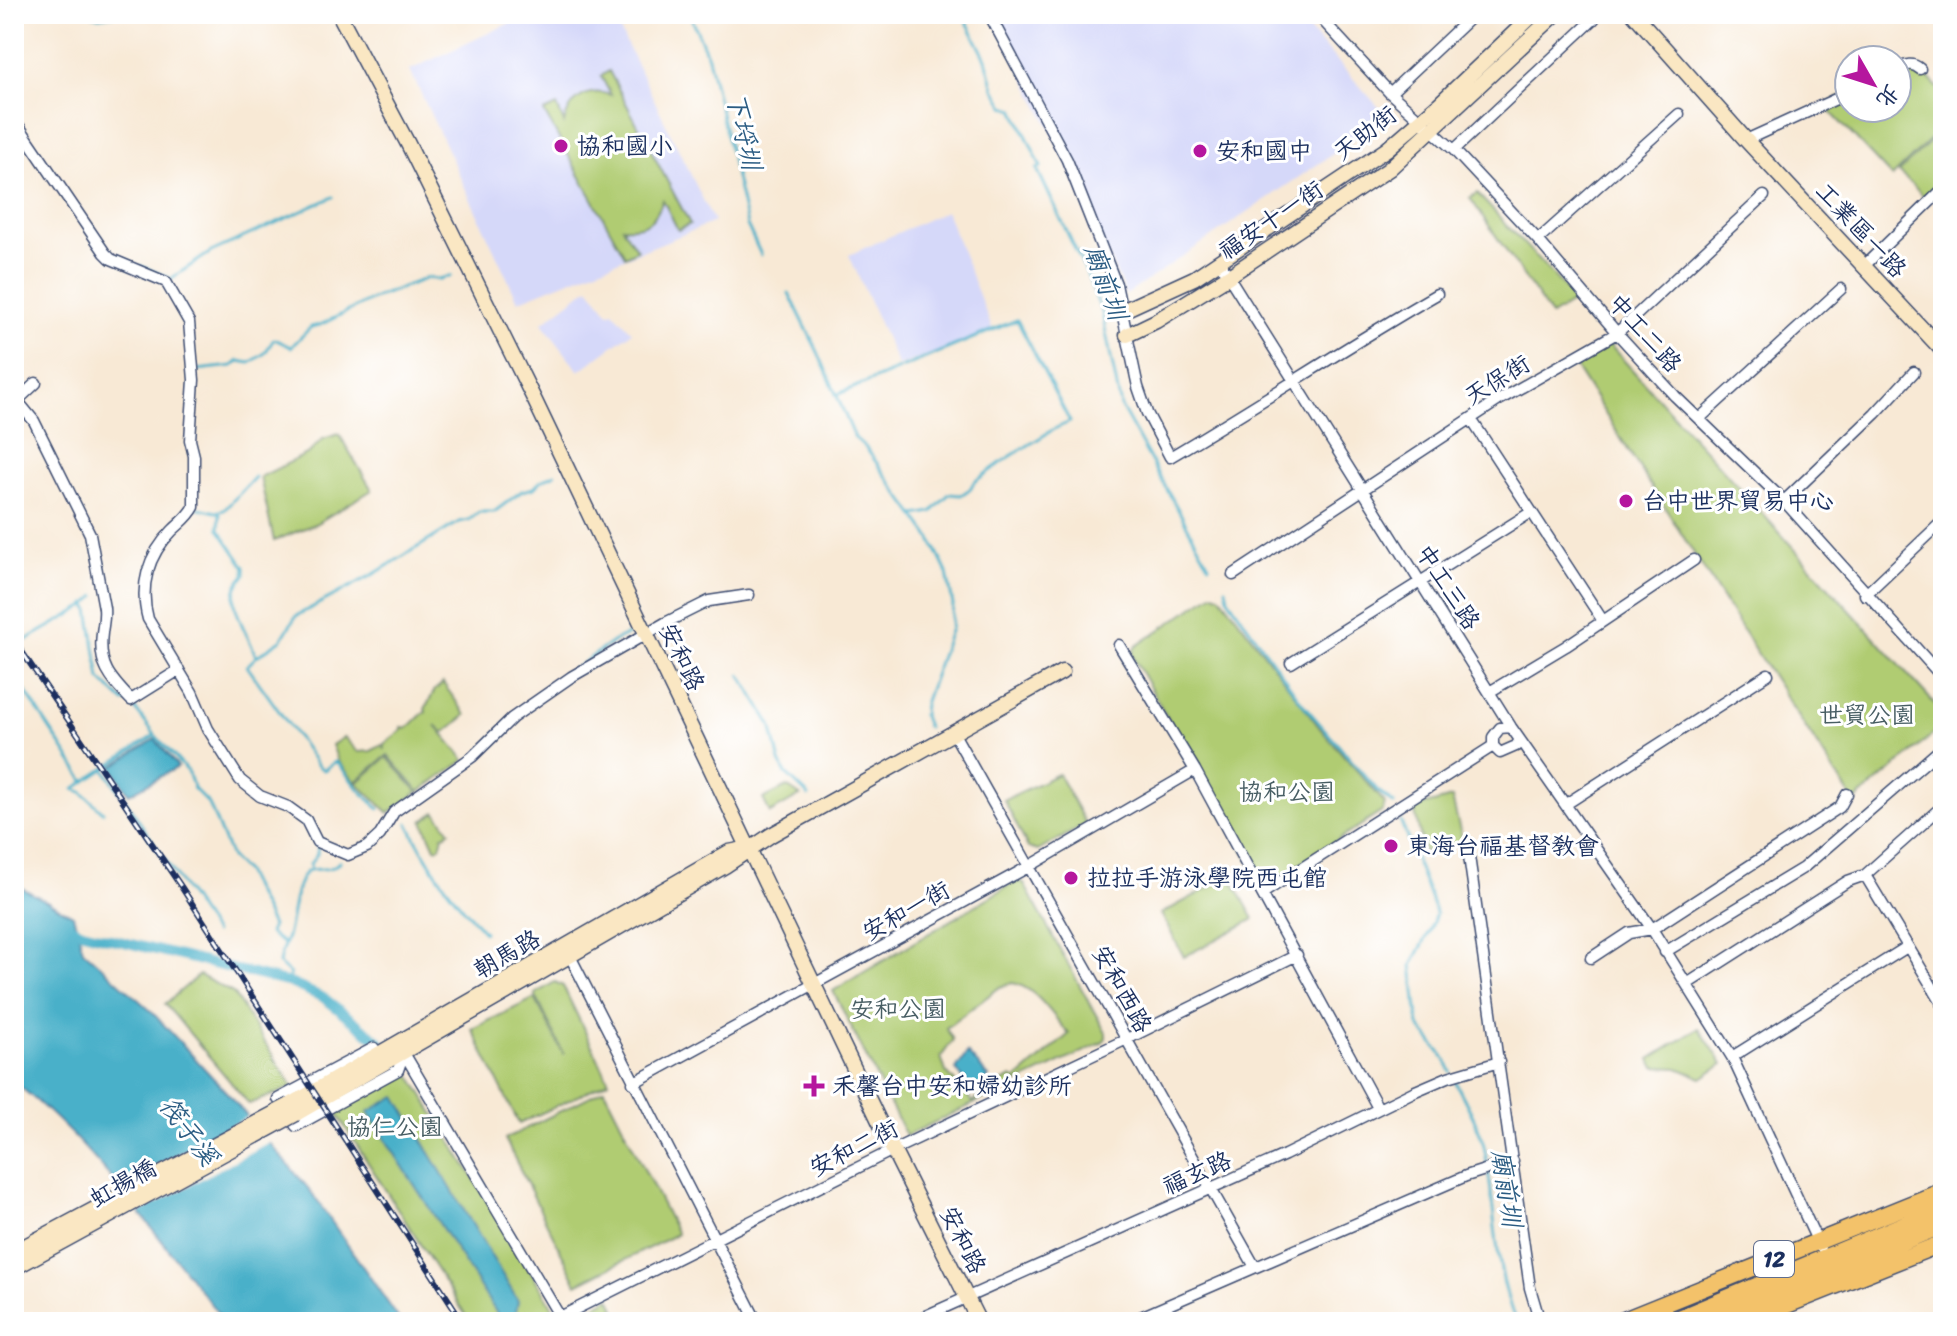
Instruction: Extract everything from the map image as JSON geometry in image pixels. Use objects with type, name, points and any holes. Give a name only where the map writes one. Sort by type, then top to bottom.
[{"type":"main road","name":"12","points":[[1619,1322],[1817,1241],[1939,1214]]},
{"type":"main road","name":"12","points":[[1748,1321],[1830,1272],[1939,1214]]},
{"type":"main road","name":"12","points":[[1670,1322],[1830,1272],[1943,1243]]},
{"type":"main road","name":"12","points":[[1708,1322],[1830,1272]]},
{"type":"street","points":[[989,14],[1067,160],[1116,284],[1138,387],[1147,413],[1170,457],[1437,294]]},
{"type":"street","name":"中工二路","points":[[1317,14],[1390,93],[1454,150],[1675,396],[1784,501],[1865,595],[1943,678]]},
{"type":"street","points":[[1390,93],[1474,14]]},
{"type":"street","name":"天助街","points":[[1122,311],[1194,278],[1387,149],[1534,14]]},
{"type":"street","name":"天助街","points":[[1432,130],[1556,14]]},
{"type":"street","name":"工業區一路","points":[[1634,14],[1746,140],[1943,351]]},
{"type":"street","name":"安和路","points":[[344,18],[535,401],[893,1150],[979,1322]]},
{"type":"street","points":[[1454,150],[1594,19]]},
{"type":"street","points":[[1913,65],[1920,69]]},
{"type":"street","points":[[1746,140],[1833,101]]},
{"type":"street","points":[[1538,240],[1679,114]]},
{"type":"street","points":[[14,119],[105,253],[111,259],[166,282],[189,322],[194,380],[190,440],[195,477],[194,507],[152,557],[144,591],[148,619],[179,670],[208,729],[240,780],[260,796],[288,807],[306,820],[317,842],[337,852],[352,855],[367,847],[380,835],[394,812],[472,757],[512,718],[571,677],[709,601],[749,595]]},
{"type":"street","name":"福安十一街","points":[[1127,335],[1156,321],[1229,276],[1389,169],[1432,130]]},
{"type":"street","points":[[1864,266],[1943,189]]},
{"type":"street","name":"天保街","points":[[1233,575],[1499,400],[1617,333],[1764,196]]},
{"type":"street","name":"中工三路","points":[[1219,261],[1511,727],[1652,929],[1732,1057],[1830,1272]]},
{"type":"street","points":[[1700,418],[1841,289]]},
{"type":"street","points":[[1784,501],[1914,372]]},
{"type":"street","points":[[36,383],[20,398],[20,404],[34,421],[90,534],[104,608],[101,635],[106,673],[131,700],[179,670]]},
{"type":"street","points":[[1471,419],[1603,621]]},
{"type":"street","points":[[1291,663],[1530,513]]},
{"type":"street","points":[[1865,595],[1943,521]]},
{"type":"street","points":[[1491,691],[1694,560]]},
{"type":"street","points":[[1119,645],[1195,770],[1378,1108]]},
{"type":"street","name":"朝馬路","points":[[293,1110],[404,1053],[725,866],[749,849],[1062,672]]},
{"type":"street","points":[[1566,804],[1768,674]]},
{"type":"street","points":[[1511,727],[1500,728],[1493,737],[1493,746],[1500,753],[1516,746],[1520,740]]},
{"type":"street","name":"安和西路","points":[[953,732],[1255,1267]]},
{"type":"street","points":[[1263,893],[1493,746]]},
{"type":"street","points":[[1665,952],[1803,868],[1943,747]]},
{"type":"street","name":"安和一街","points":[[633,1083],[1030,866],[1195,770]]},
{"type":"street","points":[[1591,958],[1629,933],[1652,929],[1840,807],[1847,794]]},
{"type":"street","points":[[1687,984],[1848,881],[1865,875],[1937,811]]},
{"type":"street","name":"朝馬路","points":[[293,1110],[378,1054],[729,852],[749,849]]},
{"type":"street","points":[[1468,849],[1530,1288],[1540,1322]]},
{"type":"street","points":[[1865,875],[1943,1005]]},
{"type":"street","points":[[1732,1057],[1907,947]]},
{"type":"street","name":"安和二街","points":[[561,1320],[893,1150],[1297,955]]},
{"type":"street","points":[[570,956],[757,1322]]},
{"type":"street","points":[[378,1054],[374,1048],[278,1099],[296,1126],[398,1070],[404,1053]]},
{"type":"street","points":[[404,1053],[561,1320]]},
{"type":"street","name":"福玄路","points":[[912,1322],[1297,1149],[1378,1108],[1448,1077],[1499,1062]]},
{"type":"street","name":"虹揚橋","points":[[14,1252],[293,1110]]},
{"type":"street","name":"虹揚橋","points":[[14,1268],[293,1110]]},
{"type":"street","points":[[1129,1322],[1466,1176],[1513,1161]]},
{"type":"shaded area","name":"協和國小","points":[[529,14],[612,14],[714,222],[518,301],[410,70]]},
{"type":"shaded area","name":"安和國中","points":[[992,14],[1295,14],[1385,114],[1352,141],[1126,295],[1067,161]]},
{"type":"shaded area","points":[[946,211],[993,331],[898,366],[849,255]]},
{"type":"shaded area","points":[[589,287],[609,313],[613,311],[632,332],[579,371],[542,323]]},
{"type":"green space","points":[[1913,69],[1920,69],[1943,93],[1943,127],[1892,177],[1842,124],[1913,124]]},
{"type":"green space","points":[[609,71],[690,224],[678,230],[663,200],[653,219],[637,227],[622,227],[637,250],[625,256],[544,112],[557,106],[564,123],[570,107],[581,97],[594,93],[611,95],[601,76]]},
{"type":"green space","points":[[1833,101],[1833,115],[1824,105]]},
{"type":"green space","points":[[1943,129],[1943,177],[1924,197],[1899,172]]},
{"type":"green space","points":[[1477,193],[1576,300],[1551,316],[1470,198]]},
{"type":"green space","name":"世貿公園","points":[[1608,343],[1943,713],[1943,726],[1854,802],[1573,363]]},
{"type":"green space","points":[[339,434],[372,490],[317,523],[274,541],[260,477],[309,453],[323,439]]},
{"type":"green space","name":"協和公園","points":[[1214,593],[1220,595],[1320,728],[1385,803],[1383,811],[1271,883],[1261,881],[1132,656],[1135,647]]},
{"type":"green space","points":[[443,683],[466,715],[447,731],[443,732],[436,725],[465,760],[419,792],[388,755],[355,782],[338,761],[332,745],[344,737],[358,752],[371,751],[382,745],[385,750],[384,744],[402,727],[406,729],[426,712],[435,690]]},
{"type":"green space","points":[[387,757],[418,792],[389,813],[357,783]]},
{"type":"green space","points":[[1058,774],[1086,824],[1038,851],[1028,848],[1004,800]]},
{"type":"green space","points":[[787,787],[800,796],[770,813],[763,799]]},
{"type":"green space","points":[[1452,798],[1463,843],[1424,852],[1414,808]]},
{"type":"green space","points":[[436,812],[450,831],[443,836],[440,847],[435,848],[423,821]]},
{"type":"green space","points":[[1230,876],[1254,919],[1184,957],[1161,914]]},
{"type":"green space","name":"安和公園","points":[[1018,880],[1024,884],[1106,1038],[1102,1043],[906,1136],[833,991]],"holes":[[[1011,983],[1036,995],[1069,1034],[1016,1080],[1012,1077],[990,1088],[973,1102],[946,1072],[941,1057],[953,1040],[946,1028],[1000,987]]]},
{"type":"green space","points":[[199,975],[233,993],[293,1087],[249,1104],[165,1004]]},
{"type":"green space","points":[[555,982],[563,986],[609,1081],[519,1124],[472,1029],[535,998],[564,1055],[535,994]]},
{"type":"green space","points":[[1699,1028],[1723,1064],[1702,1078],[1678,1068],[1655,1067],[1650,1059]]},
{"type":"green space","name":"協仁公園","points":[[408,1071],[562,1322],[470,1322],[335,1111]]},
{"type":"green space","points":[[604,1089],[677,1234],[577,1284],[505,1139]]},
{"type":"green space","points":[[610,1298],[623,1322],[569,1322],[572,1317]]},
{"type":"water","points":[[155,739],[178,767],[129,794],[112,767]]},
{"type":"water","name":"筏子溪","points":[[14,884],[73,915],[83,950],[151,1011],[229,1095],[309,1189],[401,1322],[225,1322],[100,1165],[73,1135],[14,1082]]},
{"type":"water","points":[[967,1053],[989,1077],[981,1086],[969,1085],[956,1070]]},
{"type":"water","points":[[396,1096],[518,1301],[515,1317],[501,1320],[368,1112]]},
{"type":"pier","points":[[251,1115],[273,1140],[135,1215],[114,1189]]},
{"type":"waterway","points":[[91,14],[99,17],[117,14]]},
{"type":"waterway","name":"下埒圳","points":[[690,14],[708,57],[747,225],[761,255]]},
{"type":"waterway","name":"廟前圳","points":[[963,14],[986,59],[994,88],[1005,106],[1014,109],[1041,167],[1037,169],[1086,272],[1102,313],[1121,407],[1209,565]]},
{"type":"waterway","points":[[169,280],[211,252],[333,197]]},
{"type":"waterway","points":[[141,266],[167,277]]},
{"type":"waterway","points":[[197,370],[233,366],[239,361],[250,363],[265,353],[274,339],[291,347],[311,327],[377,297],[427,278],[451,276]]},
{"type":"waterway","points":[[789,293],[855,438],[866,448],[930,537],[947,573],[953,605],[951,628],[924,704],[923,716],[927,727]]},
{"type":"waterway","points":[[836,395],[1017,320],[1070,422],[1008,458],[961,495],[949,494],[932,512],[915,515]]},
{"type":"waterway","points":[[14,367],[25,386],[23,390]]},
{"type":"waterway","points":[[257,656],[281,640],[296,616],[374,574],[459,522],[469,520],[479,512],[494,512],[522,491],[534,488],[555,474]]},
{"type":"waterway","points":[[199,508],[216,512],[224,510],[255,477]]},
{"type":"waterway","points":[[220,511],[219,529],[245,567],[245,575],[235,594],[235,604],[256,657],[247,666],[318,766],[324,770],[338,763],[379,809]]},
{"type":"waterway","points":[[1226,588],[1228,598],[1302,703],[1377,790],[1394,804]]},
{"type":"waterway","points":[[14,647],[84,607],[96,596]]},
{"type":"waterway","points":[[86,604],[100,679],[124,702],[129,701],[155,735]]},
{"type":"waterway","points":[[573,670],[629,634]]},
{"type":"waterway","points":[[14,674],[85,782]]},
{"type":"waterway","points":[[741,675],[771,725],[786,774],[809,796]]},
{"type":"waterway","points":[[103,812],[82,792],[74,789],[155,735],[188,772],[194,789],[209,804],[231,858],[245,872],[272,926],[269,933],[284,944]]},
{"type":"waterway","points":[[105,770],[214,933]]},
{"type":"waterway","points":[[1401,822],[1436,913],[1412,965],[1419,1026],[1446,1060],[1451,1072]]},
{"type":"waterway","points":[[408,823],[442,881],[484,932]]},
{"type":"waterway","points":[[311,869],[318,844]]},
{"type":"waterway","points":[[288,982],[290,974],[279,964],[302,877],[309,870],[331,868],[340,861]]},
{"type":"waterway","points":[[67,925],[83,932],[290,983],[324,998],[379,1041]]},
{"type":"waterway","name":"廟前圳","points":[[1454,1079],[1482,1138],[1503,1279],[1516,1322]]},
{"type":"railway","points":[[14,640],[182,888],[463,1322]]},
{"type":"place","name":"協和國小","points":[[561,146]]},
{"type":"place","name":"安和國中","points":[[1200,151]]},
{"type":"place","name":"台中世界貿易中心","points":[[1626,501]]},
{"type":"place","name":"東海台福基督教會","points":[[1391,846]]},
{"type":"place","name":"拉拉手游泳學院西屯館","points":[[1071,878]]},
{"type":"place","name":"禾馨台中安和婦幼診所","points":[[814,1086]]}]
